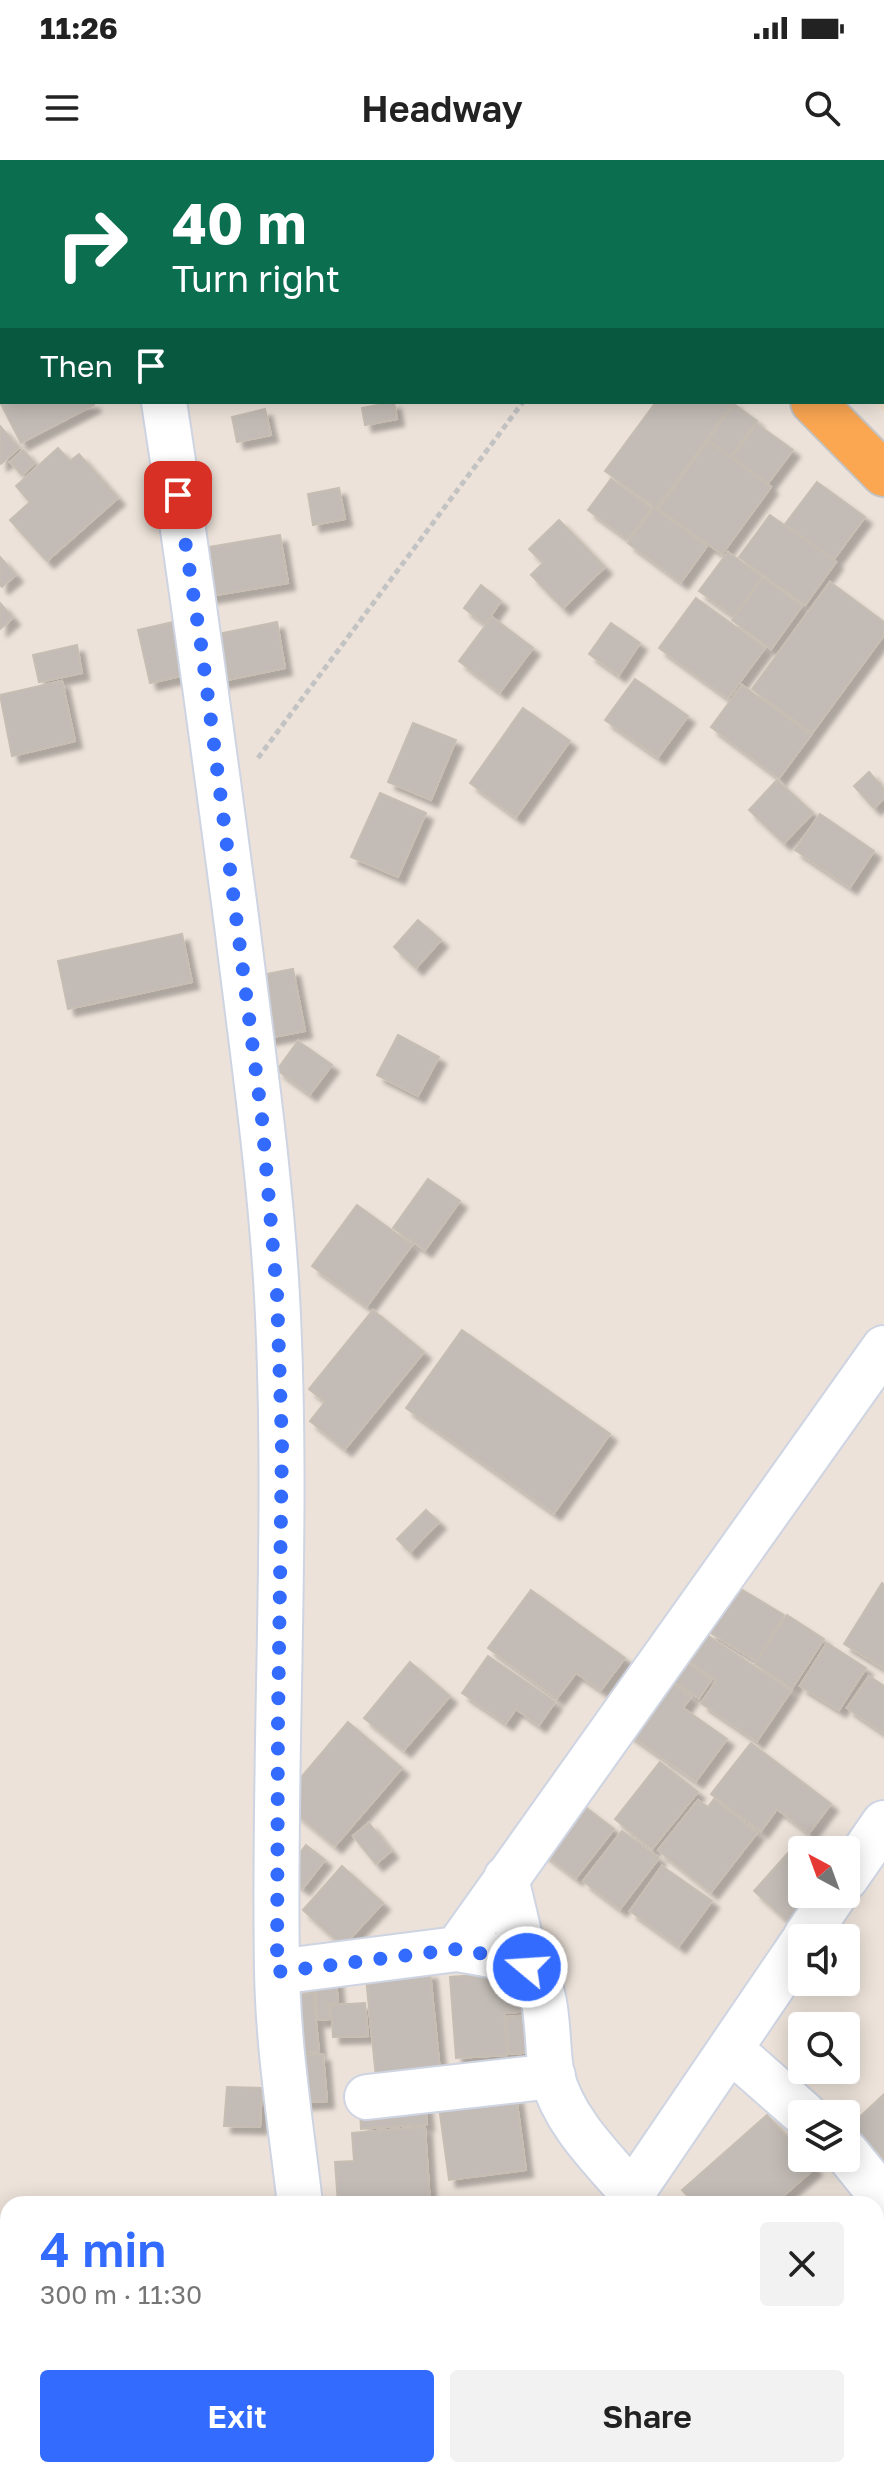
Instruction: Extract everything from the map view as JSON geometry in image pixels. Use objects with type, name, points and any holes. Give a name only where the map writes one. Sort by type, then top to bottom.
[{"type":"highway","points":[[815,404],[884,474]]},
{"type":"street","points":[[164,404],[200,635],[262,1119],[277,1294],[282,1444],[277,1972],[281,2041],[299,2196]]},
{"type":"street","points":[[457,1949],[884,1348]]},
{"type":"street","points":[[860,1858],[884,1823]]},
{"type":"street","points":[[506,1878],[527,1967],[541,1987],[553,2076],[565,2108],[628,2196]]},
{"type":"street","points":[[277,1972],[457,1949],[490,1955],[527,1967]]},
{"type":"street","points":[[631,2196],[788,1964]]},
{"type":"street","points":[[730,2049],[788,2100]]},
{"type":"street","points":[[367,2097],[553,2076]]},
{"type":"street","points":[[860,2169],[882,2196]]},
{"type":"path","points":[[222,807],[522,404]]},
{"type":"building","points":[[1,404],[94,405],[21,443]]},
{"type":"building","points":[[394,404],[397,419],[365,425],[362,408]]},
{"type":"building","points":[[655,404],[733,404],[656,508],[605,471]]},
{"type":"building","points":[[734,404],[757,421],[730,457],[708,440]]},
{"type":"building","points":[[265,409],[271,435],[237,442],[232,417]]},
{"type":"building","points":[[757,424],[793,450],[768,483],[732,457]]},
{"type":"building","points":[[0,426],[19,448],[1,464],[0,463]]},
{"type":"building","points":[[708,441],[771,487],[722,554],[659,509]]},
{"type":"building","points":[[58,448],[70,461],[79,454],[118,498],[47,561],[10,520],[30,502],[16,486]]},
{"type":"building","points":[[23,450],[35,463],[22,475],[10,462]]},
{"type":"building","points":[[611,479],[651,508],[628,539],[588,510]]},
{"type":"building","points":[[817,482],[865,517],[834,559],[785,524]]},
{"type":"building","points":[[339,488],[345,519],[313,525],[308,494]]},
{"type":"building","points":[[654,508],[707,546],[681,582],[628,543]]},
{"type":"building","points":[[770,515],[836,562],[805,605],[739,557]]},
{"type":"building","points":[[559,520],[605,567],[563,608],[531,575],[543,563],[529,549]]},
{"type":"building","points":[[280,535],[288,583],[204,597],[197,549]]},
{"type":"building","points":[[728,552],[762,577],[734,616],[699,591]]},
{"type":"building","points":[[0,557],[16,575],[2,587],[0,585]]},
{"type":"building","points":[[763,578],[802,606],[771,649],[732,620]]},
{"type":"building","points":[[830,582],[884,622],[884,635],[812,733],[752,689]]},
{"type":"building","points":[[481,585],[501,601],[485,624],[464,608]]},
{"type":"building","points":[[696,598],[765,648],[728,698],[659,648]]},
{"type":"building","points":[[0,603],[13,618],[0,629]]},
{"type":"building","points":[[492,617],[533,648],[500,692],[459,661]]},
{"type":"building","points":[[186,619],[198,672],[150,683],[138,630]]},
{"type":"building","points":[[277,622],[285,668],[217,682],[208,636]]},
{"type":"building","points":[[611,623],[640,643],[619,675],[589,654]]},
{"type":"building","points":[[77,645],[82,673],[39,682],[33,655]]},
{"type":"building","points":[[635,679],[688,716],[658,757],[605,720]]},
{"type":"building","points":[[62,681],[75,741],[12,756],[0,695]]},
{"type":"building","points":[[742,685],[811,735],[779,778],[711,727]]},
{"type":"building","points":[[523,708],[570,741],[516,817],[470,783]]},
{"type":"building","points":[[413,723],[456,740],[431,800],[388,782]]},
{"type":"building","points":[[869,772],[884,789],[884,798],[874,808],[854,786]]},
{"type":"building","points":[[777,780],[813,813],[784,843],[749,810]]},
{"type":"building","points":[[380,793],[426,813],[398,877],[351,857]]},
{"type":"building","points":[[820,814],[874,851],[850,887],[795,850]]},
{"type":"building","points":[[418,920],[441,940],[416,968],[394,947]]},
{"type":"building","points":[[182,934],[192,982],[68,1009],[58,961]]},
{"type":"building","points":[[293,969],[305,1031],[262,1039],[251,977]]},
{"type":"building","points":[[398,1035],[439,1057],[418,1096],[377,1075]]},
{"type":"building","points":[[298,1041],[332,1065],[310,1094],[277,1070]]},
{"type":"building","points":[[428,1179],[460,1201],[425,1250],[393,1228]]},
{"type":"building","points":[[357,1205],[412,1245],[367,1306],[312,1266]]},
{"type":"building","points":[[373,1310],[424,1352],[345,1449],[310,1421],[325,1402],[309,1389]]},
{"type":"building","points":[[462,1330],[610,1434],[554,1513],[406,1408]]},
{"type":"building","points":[[426,1510],[439,1522],[410,1552],[397,1539]]},
{"type":"building","points":[[882,1583],[884,1585],[884,1668],[844,1644]]},
{"type":"building","points":[[736,1586],[784,1615],[757,1661],[709,1632]]},
{"type":"building","points":[[531,1590],[625,1658],[601,1690],[576,1673],[557,1698],[488,1648]]},
{"type":"building","points":[[787,1615],[824,1639],[792,1688],[755,1664]]},
{"type":"building","points":[[698,1629],[791,1691],[757,1741],[701,1703],[717,1680],[681,1655]]},
{"type":"building","points":[[827,1643],[866,1668],[839,1710],[800,1686]]},
{"type":"building","points":[[488,1656],[555,1702],[539,1725],[516,1709],[506,1723],[462,1693]]},
{"type":"building","points":[[679,1657],[711,1680],[699,1698],[666,1676]]},
{"type":"building","points":[[410,1662],[450,1696],[404,1750],[364,1718]]},
{"type":"building","points":[[869,1676],[884,1686],[884,1733],[847,1708]]},
{"type":"building","points":[[665,1679],[691,1697],[683,1708],[727,1739],[696,1781],[626,1732]]},
{"type":"building","points":[[348,1722],[402,1768],[335,1846],[281,1801]]},
{"type":"building","points":[[751,1743],[831,1804],[809,1833],[777,1809],[761,1831],[711,1794]]},
{"type":"building","points":[[660,1762],[698,1792],[652,1849],[615,1819]]},
{"type":"building","points":[[714,1799],[757,1833],[711,1892],[658,1850],[698,1800],[708,1807]]},
{"type":"building","points":[[576,1800],[614,1829],[576,1878],[538,1849]]},
{"type":"building","points":[[369,1823],[391,1851],[376,1864],[353,1836]]},
{"type":"building","points":[[622,1831],[659,1858],[620,1909],[583,1881]]},
{"type":"building","points":[[306,1845],[325,1860],[303,1888],[284,1874]]},
{"type":"building","points":[[788,1853],[788,1908],[804,1908],[790,1923],[754,1891]]},
{"type":"building","points":[[342,1866],[383,1903],[343,1946],[303,1910]]},
{"type":"building","points":[[662,1866],[712,1901],[679,1946],[630,1911]]},
{"type":"building","points":[[335,1968],[338,2003],[328,2003],[329,2019],[318,2020],[316,1991],[286,1993]]},
{"type":"building","points":[[528,1971],[531,2011],[504,2013],[507,2055],[456,2058],[450,1977]]},
{"type":"building","points":[[430,1972],[440,2071],[376,2078],[366,1978]]},
{"type":"building","points":[[313,1993],[319,2051],[285,2054],[279,1997]]},
{"type":"building","points":[[365,2003],[368,2036],[333,2037],[331,2005]]},
{"type":"building","points":[[531,2015],[535,2052],[509,2054],[506,2017]]},
{"type":"building","points":[[323,2054],[327,2101],[296,2103],[293,2056]]},
{"type":"building","points":[[227,2087],[262,2088],[260,2127],[224,2126]]},
{"type":"building","points":[[884,2094],[884,2160],[860,2135],[860,2117]]},
{"type":"building","points":[[516,2096],[526,2170],[449,2180],[439,2107]]},
{"type":"building","points":[[425,2104],[427,2124],[361,2129],[360,2110]]},
{"type":"building","points":[[767,2115],[788,2138],[788,2172],[810,2172],[783,2196],[688,2196],[682,2190]]},
{"type":"building","points":[[425,2127],[429,2196],[337,2196],[335,2162],[354,2161],[352,2133]]},
{"type":"route","points":[[178,495],[202,651],[262,1119],[277,1294],[282,1444],[277,1972],[457,1949],[490,1955],[527,1967]]}]
